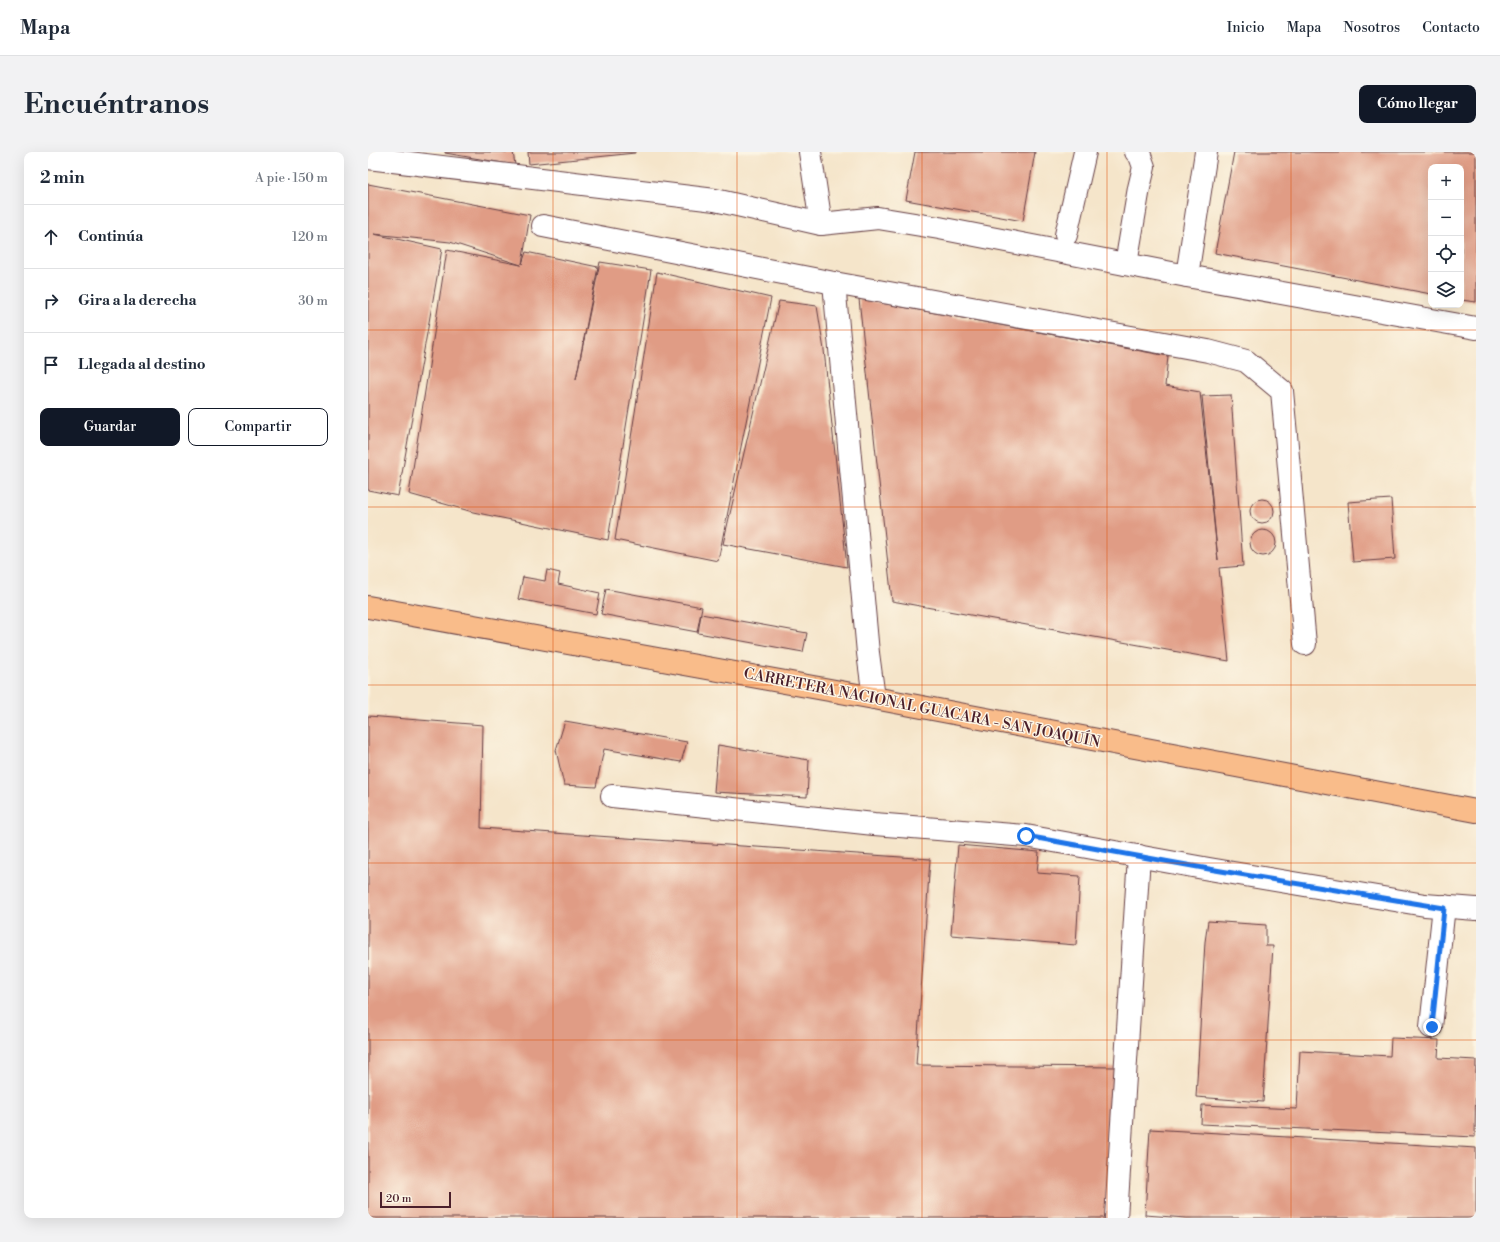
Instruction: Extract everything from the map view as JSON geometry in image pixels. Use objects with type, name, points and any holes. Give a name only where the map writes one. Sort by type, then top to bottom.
[{"type":"main road","name":"CARRETERA NACIONAL GUACARA - SAN JOAQUÍN","points":[[368,607],[874,698],[1476,812]]},
{"type":"lane","points":[[810,152],[821,224]]},
{"type":"lane","points":[[1066,235],[1085,152]]},
{"type":"lane","points":[[1126,264],[1144,167],[1139,153],[1136,152]]},
{"type":"lane","points":[[1187,276],[1206,152]]},
{"type":"lane","points":[[368,158],[715,200],[821,224],[878,218],[939,228],[1187,276],[1476,328]]},
{"type":"lane","points":[[543,226],[834,283],[1200,350],[1246,361],[1282,391],[1305,644]]},
{"type":"lane","points":[[834,283],[867,645],[874,698]]},
{"type":"lane","points":[[612,796],[874,824],[1026,836],[1437,906],[1476,915]]},
{"type":"lane","points":[[1116,1218],[1139,856]]},
{"type":"lane","points":[[1437,906],[1476,909]]},
{"type":"lane","points":[[1432,1027],[1437,906]]},
{"type":"building","points":[[513,152],[515,165],[445,153]]},
{"type":"building","points":[[528,152],[635,152],[635,153],[529,164]]},
{"type":"building","points":[[915,152],[1035,152],[1023,221],[906,200]]},
{"type":"building","points":[[1234,152],[1476,152],[1476,302],[1464,300],[1464,164],[1428,164],[1428,293],[1215,253]]},
{"type":"building","points":[[368,184],[530,215],[522,264],[526,252],[598,267],[576,379],[600,262],[651,270],[608,540],[473,512],[409,494],[447,250],[521,265],[450,242],[374,234],[442,249],[398,496],[368,490]]},
{"type":"building","points":[[657,272],[771,298],[718,561],[615,540]]},
{"type":"building","points":[[859,299],[1168,356],[1165,386],[1200,392],[1218,560],[1202,396],[1231,395],[1243,566],[1219,568],[1229,661],[892,601]]},
{"type":"building","points":[[779,301],[817,306],[824,350],[847,567],[723,544]]},
{"type":"building","points":[[1262,499],[1271,502],[1274,511],[1271,520],[1262,523],[1253,520],[1250,511],[1253,502]]},
{"type":"building","points":[[1391,499],[1395,559],[1353,562],[1348,502]]},
{"type":"building","points":[[1263,530],[1272,534],[1276,543],[1272,552],[1263,556],[1254,552],[1250,543],[1254,534]]},
{"type":"building","points":[[547,570],[560,573],[558,584],[600,593],[596,614],[518,599],[523,577],[545,581]]},
{"type":"building","points":[[606,589],[702,607],[697,632],[601,614]]},
{"type":"building","points":[[701,614],[807,633],[803,652],[698,633]]},
{"type":"building","points":[[368,716],[483,725],[481,828],[930,859],[916,1065],[1117,1067],[1105,1218],[368,1218]]},
{"type":"building","points":[[565,721],[687,742],[681,762],[604,749],[596,787],[564,785],[556,750]]},
{"type":"building","points":[[718,745],[809,760],[807,797],[714,792]]},
{"type":"building","points":[[958,845],[1039,852],[1037,873],[1080,876],[1076,945],[951,935]]},
{"type":"building","points":[[1208,921],[1266,925],[1266,946],[1273,946],[1263,1102],[1196,1097],[1205,942]]},
{"type":"building","points":[[1391,1038],[1439,1040],[1438,1058],[1476,1060],[1475,1137],[1201,1124],[1202,1105],[1297,1109],[1300,1051],[1390,1056]]},
{"type":"building","points":[[1150,1129],[1476,1148],[1476,1218],[1186,1218],[1145,1215]]},
{"type":"route","points":[[1026,836],[1209,869],[1444,908],[1432,1027]]}]
